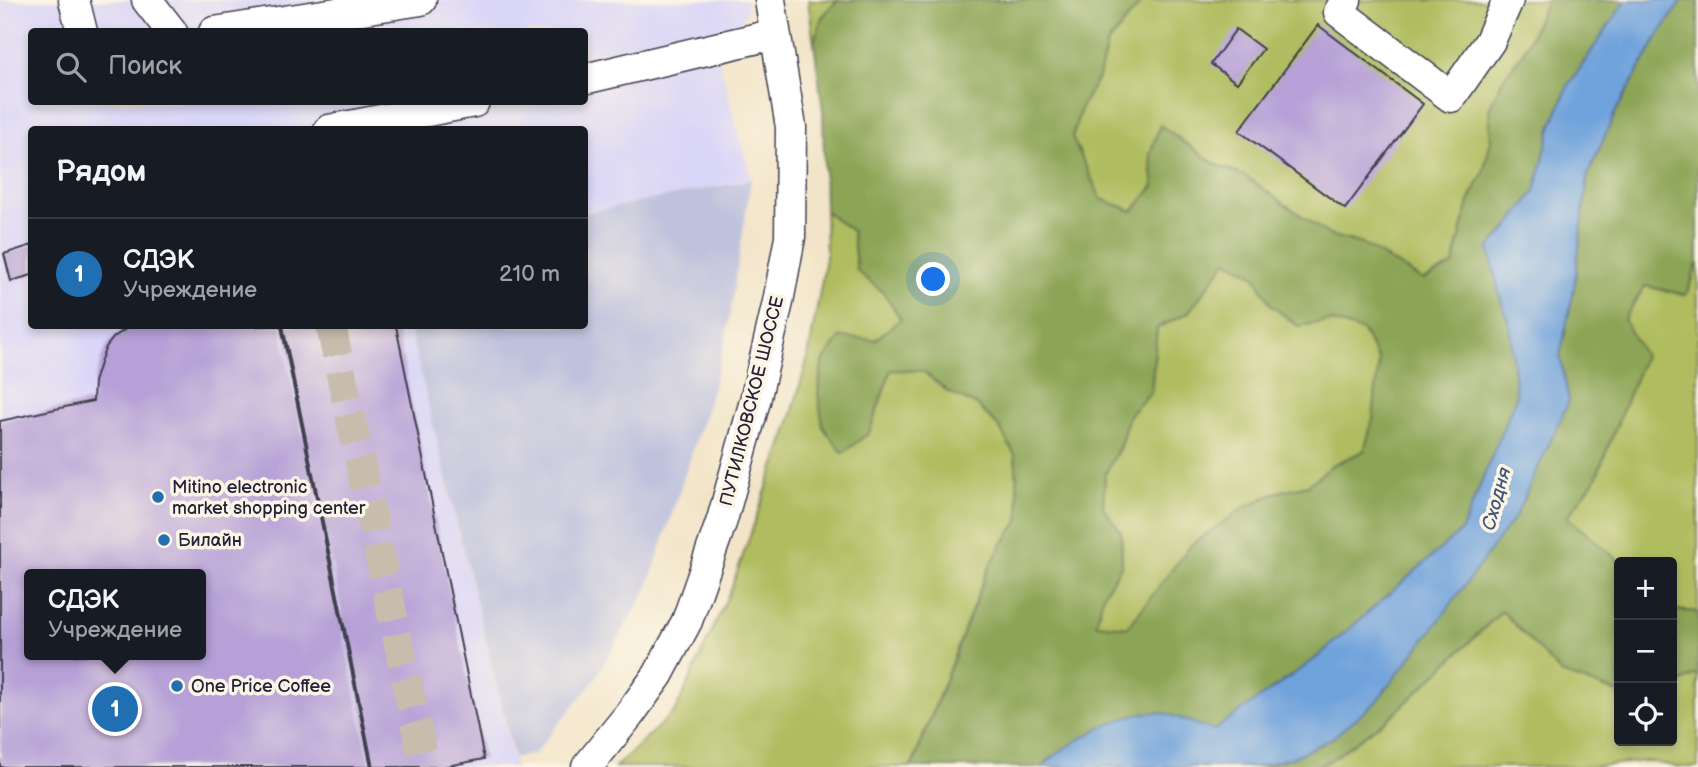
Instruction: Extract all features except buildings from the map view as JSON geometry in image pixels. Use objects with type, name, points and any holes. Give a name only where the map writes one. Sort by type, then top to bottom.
[{"type":"street","points":[[74,0],[81,28]]},
{"type":"street","points":[[147,0],[169,28]]},
{"type":"street","points":[[240,28],[421,0]]},
{"type":"street","name":"ПУТИЛКОВСКОЕ ШОССЕ","points":[[587,767],[657,675],[687,621],[722,520],[755,401],[790,237],[790,127],[770,0]]},
{"type":"street","points":[[1346,0],[1339,12],[1451,97],[1490,41],[1508,0]]},
{"type":"street","points":[[588,78],[775,34]]},
{"type":"street","points":[[350,126],[458,105]]},
{"type":"shaded area","points":[[0,0],[746,0],[748,9],[737,28],[712,33],[751,180],[588,212],[588,126],[28,126],[28,329],[410,329],[515,767],[0,767]]},
{"type":"shaded area","points":[[751,180],[726,339],[708,404],[647,589],[594,681],[534,754],[514,758],[410,329],[588,329],[588,212]]},
{"type":"green space","points":[[808,0],[838,0],[822,17],[814,43]]},
{"type":"green space","points":[[838,0],[1143,0],[1107,44],[1099,76],[1082,105],[1072,137],[1101,199],[1133,211],[1154,186],[1150,154],[1160,125],[1215,164],[1245,176],[1329,235],[1362,244],[1423,280],[1453,265],[1469,202],[1483,173],[1491,141],[1489,109],[1503,79],[1523,53],[1547,0],[1626,0],[1568,86],[1551,128],[1535,191],[1489,248],[1499,294],[1510,326],[1516,397],[1462,530],[1315,659],[1214,731],[1161,713],[1049,759],[1043,767],[908,767],[913,765],[986,574],[1020,519],[1015,455],[999,427],[977,405],[948,392],[923,371],[891,370],[869,433],[843,453],[823,427],[818,394],[822,363],[841,337],[875,340],[901,319],[883,292],[857,271],[852,231],[825,211],[823,111],[814,43],[822,17]],"holes":[[[1227,260],[1255,276],[1271,305],[1298,326],[1331,321],[1363,331],[1379,361],[1373,419],[1364,451],[1334,464],[1308,485],[1275,493],[1245,507],[1191,545],[1128,627],[1096,624],[1104,593],[1122,565],[1121,532],[1103,507],[1105,474],[1120,446],[1129,415],[1151,392],[1157,328],[1188,313]]]},
{"type":"green space","points":[[1143,0],[1547,0],[1523,53],[1503,79],[1489,109],[1491,141],[1483,173],[1469,202],[1453,265],[1423,280],[1362,244],[1329,235],[1245,176],[1215,164],[1160,125],[1150,154],[1154,186],[1133,211],[1101,199],[1072,138],[1082,105],[1099,76],[1107,44]]},
{"type":"green space","points":[[1682,0],[1698,0],[1698,262],[1686,295],[1645,286],[1624,319],[1644,356],[1596,478],[1567,517],[1614,557],[1614,691],[1561,673],[1502,611],[1393,715],[1329,761],[1314,767],[1257,767],[1294,757],[1569,401],[1560,356],[1574,289],[1588,174],[1616,111]]},
{"type":"green space","points":[[825,211],[852,231],[857,271],[883,292],[901,319],[875,340],[841,337],[822,363],[869,433],[891,369],[923,371],[948,392],[977,405],[999,427],[1015,455],[1020,519],[986,574],[912,765],[615,767],[676,710],[731,589],[789,425],[808,357],[826,258]]},
{"type":"green space","points":[[1227,260],[1255,276],[1271,305],[1298,326],[1331,321],[1363,331],[1379,361],[1373,419],[1364,451],[1334,464],[1308,485],[1275,493],[1245,507],[1191,545],[1128,627],[1095,624],[1104,593],[1122,565],[1121,532],[1103,507],[1105,474],[1120,446],[1129,415],[1151,392],[1157,328],[1188,313]]},
{"type":"green space","points":[[1698,262],[1698,612],[1677,610],[1677,557],[1614,557],[1567,517],[1596,478],[1624,319],[1645,286],[1686,295]]},
{"type":"green space","points":[[1677,610],[1698,612],[1698,674],[1677,684]]},
{"type":"green space","points":[[1502,611],[1561,673],[1614,691],[1614,746],[1677,746],[1677,684],[1698,674],[1698,767],[1678,767],[1647,761],[1587,767],[1314,767],[1329,761],[1393,715]]},
{"type":"water","name":"Сходня","points":[[1626,0],[1682,0],[1616,111],[1588,174],[1574,289],[1560,356],[1569,401],[1516,515],[1438,622],[1375,703],[1331,739],[1294,757],[1257,767],[1043,767],[1081,738],[1116,721],[1134,716],[1163,713],[1214,730],[1315,659],[1462,530],[1516,397],[1510,326],[1499,294],[1489,248],[1535,191],[1551,128],[1568,86]]},
{"type":"tunnel","points":[[332,329],[425,767]]},
{"type":"place","name":"Mitino electronic market shopping center","points":[[158,497]]},
{"type":"place","name":"Билайн","points":[[164,540]]},
{"type":"place","name":"One Price Coffee","points":[[177,686]]},
{"type":"place","name":"СДЭК","points":[[115,709]]}]
